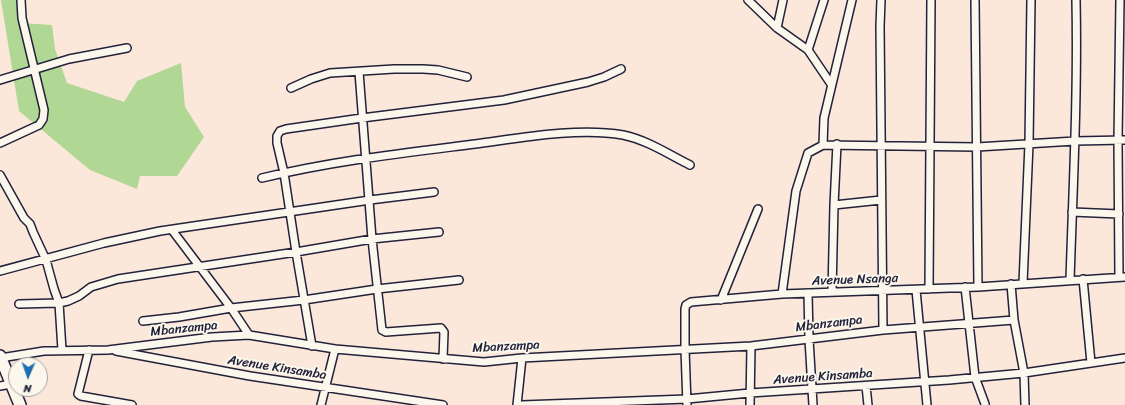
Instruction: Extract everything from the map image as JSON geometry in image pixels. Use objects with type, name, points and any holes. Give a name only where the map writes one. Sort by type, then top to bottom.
[{"type":"main road","points":[[0,357],[6,385],[20,405]]},
{"type":"street","points":[[0,143],[34,128],[39,125],[43,119],[44,110],[22,18],[21,0]]},
{"type":"street","points":[[748,0],[777,28],[808,50],[832,84]]},
{"type":"street","points":[[777,28],[783,0]]},
{"type":"street","points":[[808,50],[824,0]]},
{"type":"street","points":[[823,145],[824,118],[852,0]]},
{"type":"street","points":[[881,0],[881,200],[883,330]]},
{"type":"street","points":[[929,289],[931,147],[930,0]]},
{"type":"street","points":[[975,0],[978,287]]},
{"type":"street","points":[[1023,283],[1029,144],[1031,0]]},
{"type":"street","points":[[1070,280],[1075,141],[1077,42],[1076,0]]},
{"type":"street","points":[[1120,0],[1122,140],[1119,214],[1122,277]]},
{"type":"street","points":[[0,80],[69,59],[127,48]]},
{"type":"street","points":[[291,88],[311,79],[330,73],[394,69],[438,70],[467,77]]},
{"type":"street","points":[[312,346],[284,173],[277,143],[277,136],[280,131],[362,118],[504,100],[588,82],[604,77],[621,69]]},
{"type":"street","points":[[359,72],[372,239],[382,330],[386,332],[441,328],[444,332],[443,359]]},
{"type":"street","points":[[262,178],[366,159],[522,137],[559,134],[601,133],[623,136],[644,141],[690,165]]},
{"type":"street","points":[[782,294],[796,191],[808,153],[823,145],[977,147],[1075,141],[1122,140]]},
{"type":"street","points":[[832,292],[837,144]]},
{"type":"street","points":[[0,175],[24,218],[30,224],[46,260],[60,303],[62,350]]},
{"type":"street","points":[[0,271],[46,260],[104,243],[172,230],[370,200],[434,192]]},
{"type":"street","points":[[834,205],[881,200]]},
{"type":"street","points":[[721,300],[758,209]]},
{"type":"street","points":[[1072,212],[1119,214]]},
{"type":"street","points":[[172,230],[231,308],[249,335]]},
{"type":"street","points":[[19,304],[60,303],[68,301],[91,287],[118,279],[372,239],[439,232]]},
{"type":"street","name":"Avenue Nsanga","points":[[687,402],[685,348],[686,305],[691,302],[782,294],[978,287],[1122,277]]},
{"type":"street","points":[[1083,279],[1091,363]]},
{"type":"street","points":[[143,322],[231,308],[459,280]]},
{"type":"street","points":[[1011,284],[1014,320],[1024,373],[1025,405]]},
{"type":"street","points":[[965,287],[975,377],[985,404]]},
{"type":"street","points":[[916,290],[927,405]]},
{"type":"street","points":[[808,293],[813,405]]},
{"type":"street","name":"Mbanzampa","points":[[0,357],[44,351],[108,350],[249,335],[335,349],[484,362],[522,358],[685,348],[751,346],[883,330],[1014,320]]},
{"type":"street","points":[[750,405],[751,346]]},
{"type":"street","points":[[321,405],[335,349]]},
{"type":"street","points":[[89,350],[78,394],[81,396],[132,405]]},
{"type":"street","name":"Avenue Kinsamba","points":[[108,350],[250,376],[443,405]]},
{"type":"street","points":[[517,405],[522,358]]},
{"type":"street","name":"Avenue Kinsamba","points":[[522,405],[687,402],[750,393],[925,382],[1024,373],[1125,358]]},
{"type":"street","points":[[866,386],[868,405]]},
{"type":"green space","points":[[1,0],[18,0],[21,23],[52,25],[55,49],[67,83],[124,102],[137,81],[181,63],[185,107],[204,137],[177,176],[140,176],[137,189],[90,170],[19,111]]}]
